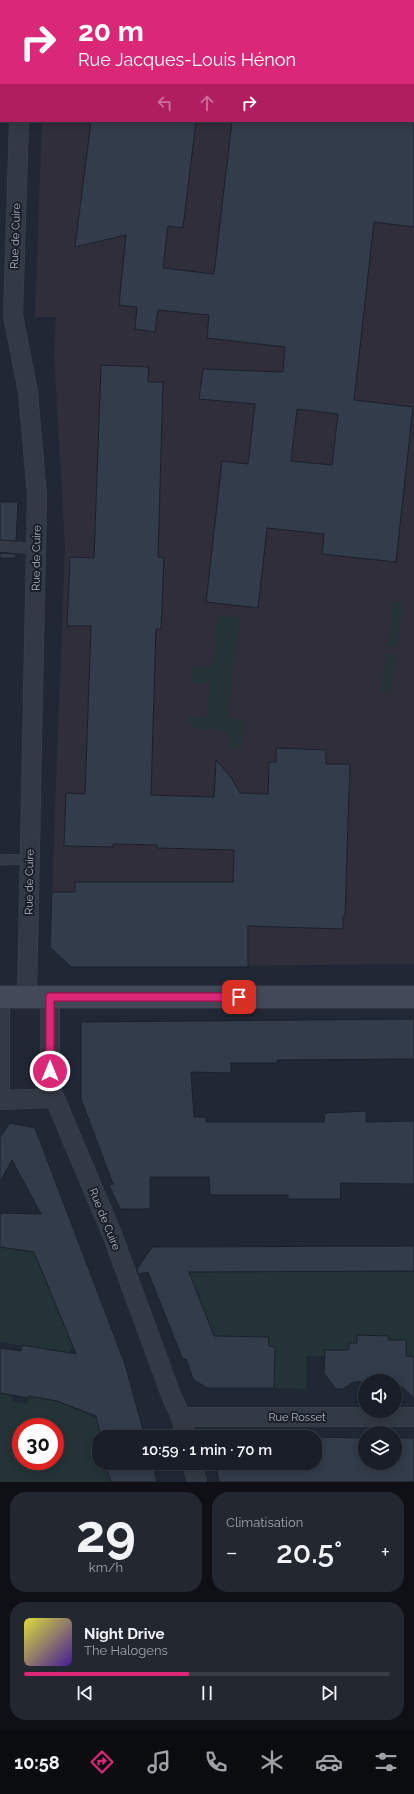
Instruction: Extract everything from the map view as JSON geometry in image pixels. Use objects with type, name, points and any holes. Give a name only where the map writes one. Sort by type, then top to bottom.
[{"type":"street","name":"Rue de Cuire","points":[[19,122],[13,316],[28,392],[37,494],[27,997]]},
{"type":"street","points":[[0,1086],[0,997],[414,997]]},
{"type":"street","name":"Rue de Cuire","points":[[50,997],[50,1087],[112,1234],[171,1395],[181,1417],[184,1430]]},
{"type":"street","points":[[0,1100],[54,1098]]},
{"type":"street","name":"Rue Rosset","points":[[181,1417],[414,1417]]},
{"type":"street","points":[[194,1470],[197,1482]]},
{"type":"lane","points":[[0,546],[36,549]]},
{"type":"lane","points":[[0,860],[30,859]]},
{"type":"shaded area","points":[[42,122],[414,122],[414,964],[71,967],[56,952],[50,943],[65,547],[54,353],[56,317],[35,317]]},
{"type":"shaded area","points":[[393,601],[403,602],[397,647],[387,646]]},
{"type":"shaded area","points":[[218,616],[240,618],[227,718],[245,720],[241,748],[228,748],[228,731],[192,728],[189,723],[190,717],[207,718],[210,683],[196,683],[192,680],[191,670],[193,667],[211,667]]},
{"type":"shaded area","points":[[386,653],[396,655],[391,693],[381,692]]},
{"type":"shaded area","points":[[0,1247],[34,1252],[73,1345],[67,1359],[37,1348],[0,1342]]},
{"type":"shaded area","points":[[160,1272],[414,1272],[414,1357],[406,1356],[406,1340],[388,1340],[388,1336],[357,1336],[357,1343],[349,1343],[349,1354],[337,1350],[328,1350],[325,1353],[325,1356],[307,1356],[306,1389],[274,1388],[275,1347],[269,1346],[222,1354],[193,1283]]},
{"type":"shaded area","points":[[0,1393],[12,1396],[12,1402],[27,1404],[29,1396],[50,1398],[96,1418],[99,1430],[92,1430],[92,1470],[107,1470],[111,1482],[0,1482]]},
{"type":"building","points":[[91,122],[196,122],[183,228],[168,226],[163,268],[214,274],[232,122],[414,122],[414,227],[374,222],[354,400],[413,407],[396,562],[322,554],[324,534],[267,528],[258,608],[206,602],[222,461],[248,464],[255,404],[199,399],[203,369],[283,372],[285,347],[207,338],[209,315],[158,310],[155,332],[135,329],[137,307],[119,305],[126,235],[75,247]],"holes":[[[297,409],[338,414],[332,465],[291,461]]]},
{"type":"building","points":[[101,365],[149,367],[148,382],[163,382],[158,557],[164,558],[161,629],[156,629],[151,795],[214,797],[216,760],[231,777],[240,793],[268,794],[269,762],[276,762],[276,748],[326,750],[326,764],[350,764],[345,915],[343,916],[343,929],[248,926],[248,967],[71,967],[50,947],[52,892],[75,892],[75,882],[233,882],[234,850],[157,848],[157,845],[113,844],[113,847],[64,846],[66,793],[85,794],[91,626],[67,626],[70,557],[94,558]]},
{"type":"building","points":[[0,502],[18,502],[16,541],[0,540]]},
{"type":"building","points":[[0,553],[16,554],[16,558],[0,558]]},
{"type":"building","points":[[414,1019],[414,1059],[277,1060],[277,1063],[231,1063],[231,1073],[191,1072],[194,1117],[206,1117],[206,1122],[324,1122],[325,1113],[366,1111],[366,1122],[414,1121],[414,1184],[340,1183],[341,1199],[288,1199],[288,1195],[210,1195],[209,1177],[150,1177],[150,1209],[120,1209],[109,1185],[113,1184],[81,1099],[81,1022]]},
{"type":"building","points":[[10,1123],[35,1128],[125,1364],[143,1430],[99,1430],[96,1416],[57,1401],[0,1393],[0,1348],[21,1351],[22,1345],[76,1354],[34,1252],[0,1247],[0,1213],[41,1214],[12,1160],[0,1182],[0,1137]]},
{"type":"building","points":[[414,1246],[414,1271],[189,1272],[214,1336],[268,1337],[269,1346],[275,1347],[274,1388],[207,1388],[193,1379],[186,1359],[183,1360],[148,1272],[138,1274],[137,1269],[152,1247]]},
{"type":"building","points":[[357,1335],[389,1336],[388,1340],[406,1340],[406,1356],[414,1357],[414,1398],[402,1387],[402,1374],[358,1374],[358,1382],[354,1382],[343,1389],[336,1389],[324,1373],[325,1350],[349,1350],[349,1343],[357,1343]]},
{"type":"building","points":[[322,1437],[358,1438],[358,1470],[402,1470],[402,1438],[414,1438],[414,1482],[219,1482],[216,1470],[322,1470]]},
{"type":"building","points":[[107,1470],[154,1470],[157,1482],[111,1482]]},
{"type":"route","points":[[50,1071],[50,997],[239,997]]}]
